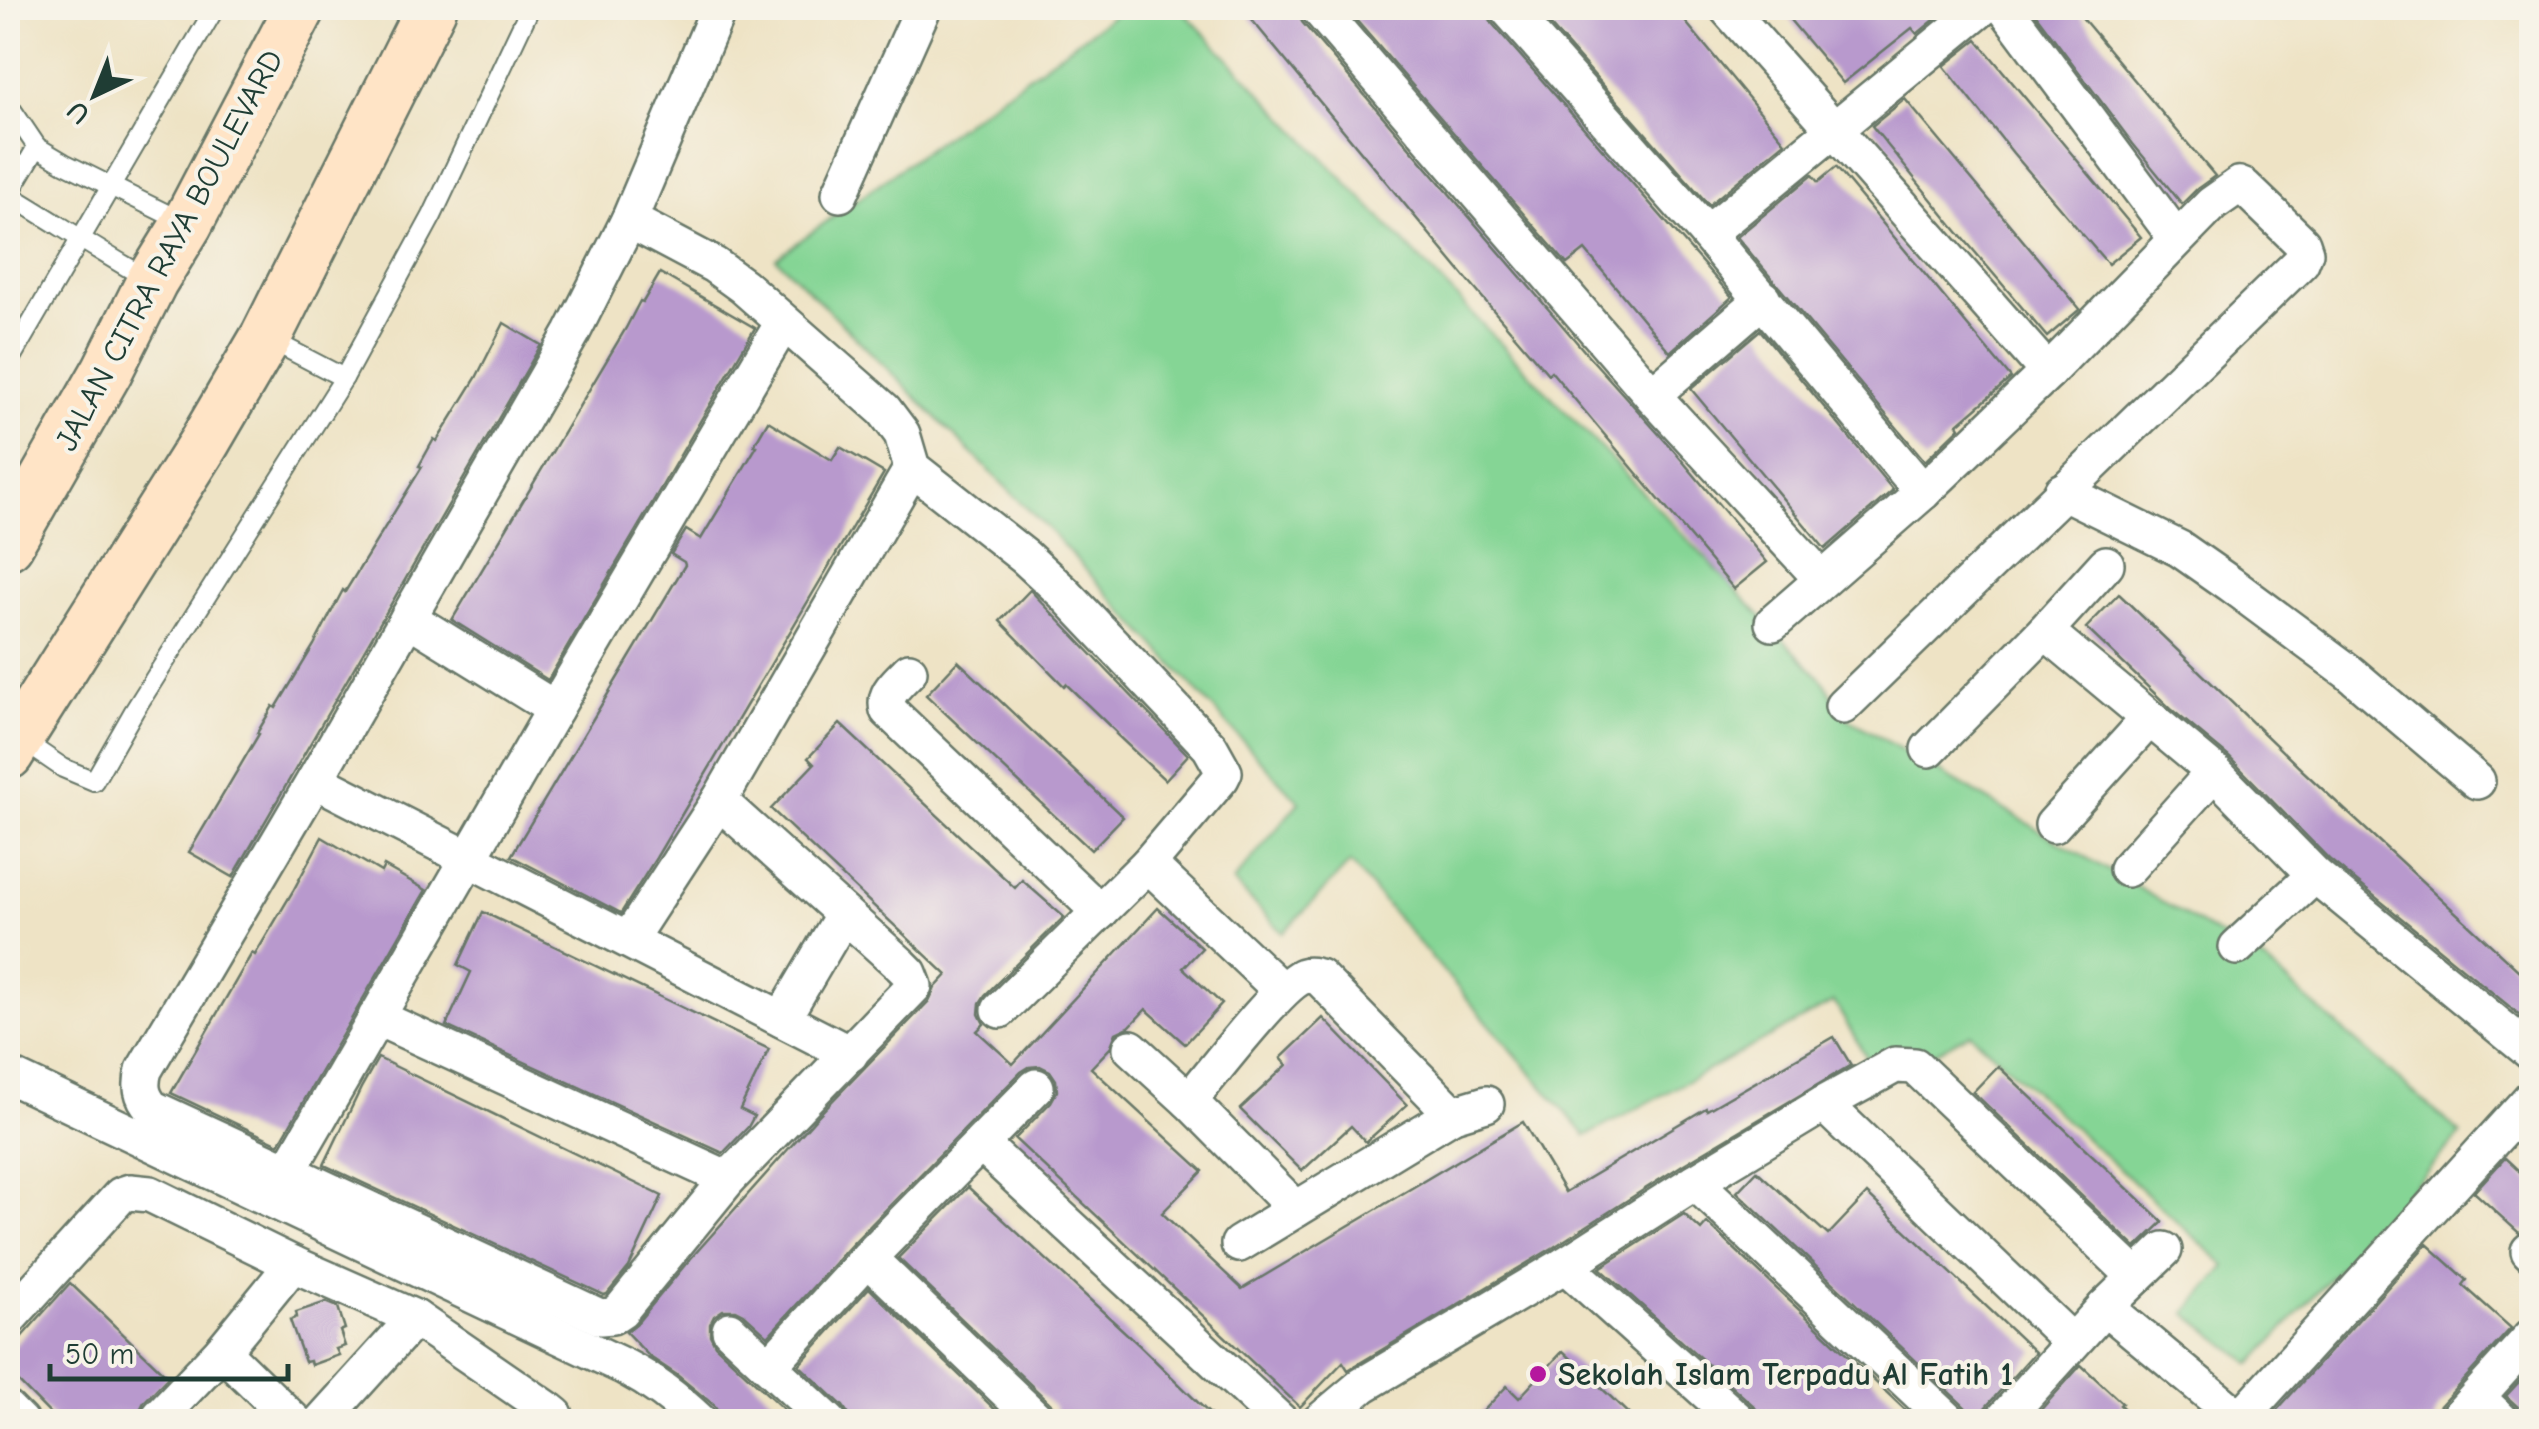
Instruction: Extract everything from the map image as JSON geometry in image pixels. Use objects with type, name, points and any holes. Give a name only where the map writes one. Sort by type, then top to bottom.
[{"type":"main road","name":"JALAN CITRA RAYA BOULEVARD","points":[[8,544],[187,224],[300,8]]},
{"type":"main road","points":[[12,746],[204,443],[266,337],[430,8]]},
{"type":"street","points":[[719,8],[629,220],[572,334],[144,1070],[141,1091],[145,1101],[152,1108],[600,1317],[612,1316],[728,1179],[914,986],[909,973],[719,801]]},
{"type":"street","points":[[840,194],[923,8]]},
{"type":"street","points":[[1318,8],[1652,395],[1822,579]]},
{"type":"street","points":[[1507,8],[1763,299],[1923,492]]},
{"type":"street","points":[[1726,8],[2048,372]]},
{"type":"street","points":[[1707,234],[1982,8]]},
{"type":"street","points":[[2004,8],[2178,239]]},
{"type":"street","points":[[1773,623],[1923,492],[2048,372],[2212,204],[2235,186],[2242,185],[2299,240],[2306,252],[2300,262],[1842,706]]},
{"type":"street","points":[[629,220],[714,265],[743,286],[884,410],[906,444],[912,468],[1025,557],[1064,593],[1221,763],[1221,778],[1148,864],[1000,1010]]},
{"type":"street","points":[[1652,395],[1763,299]]},
{"type":"street","points":[[288,1171],[784,324]]},
{"type":"street","points":[[629,939],[719,801],[912,468]]},
{"type":"street","points":[[2062,491],[2180,549],[2350,674],[2477,781]]},
{"type":"street","points":[[1929,749],[2106,564]]},
{"type":"street","points":[[408,618],[556,709]]},
{"type":"street","points":[[2045,631],[2214,772],[2315,875],[2532,1052]]},
{"type":"street","points":[[909,671],[888,693],[888,710],[1100,912]]},
{"type":"street","points":[[2053,825],[2150,720]]},
{"type":"street","points":[[2127,869],[2214,772]]},
{"type":"street","points":[[315,780],[850,1054]]},
{"type":"street","points":[[1148,864],[1282,991]]},
{"type":"street","points":[[2237,947],[2315,875]]},
{"type":"street","points":[[782,1019],[844,914]]},
{"type":"street","points":[[1190,1101],[1282,991],[1302,976],[1319,977],[1470,1109],[1239,1244]]},
{"type":"street","points":[[376,1017],[728,1179]]},
{"type":"street","points":[[1132,1048],[1296,1209]]},
{"type":"street","points":[[1319,1422],[1363,1385],[1565,1265],[1694,1182],[1894,1065],[1915,1066],[2136,1277]]},
{"type":"street","points":[[8,1075],[625,1368],[662,1389],[700,1422]]},
{"type":"street","points":[[769,1366],[868,1258],[1036,1087]]},
{"type":"street","points":[[2106,1307],[2241,1420],[2532,1097]]},
{"type":"street","points":[[1824,1104],[2072,1342]]},
{"type":"street","points":[[981,1144],[1281,1422]]},
{"type":"street","points":[[1694,1182],[1950,1422]]},
{"type":"street","points":[[8,1319],[121,1194],[150,1194],[415,1318],[550,1410],[555,1422]]},
{"type":"street","points":[[2001,1422],[2072,1342],[2164,1250]]},
{"type":"street","points":[[868,1258],[1039,1422]]},
{"type":"street","points":[[160,1416],[222,1351],[294,1264]]},
{"type":"street","points":[[1565,1265],[1740,1422]]},
{"type":"street","points":[[321,1422],[415,1318]]},
{"type":"street","points":[[730,1330],[829,1422]]},
{"type":"street","points":[[2504,1422],[2465,1409],[2532,1336]]},
{"type":"street","points":[[222,1351],[295,1422]]},
{"type":"street","points":[[8,1410],[20,1422]]},
{"type":"lane","points":[[8,363],[215,8]]},
{"type":"lane","points":[[12,746],[94,781],[344,378],[432,216],[530,8]]},
{"type":"lane","points":[[8,104],[37,147],[187,224]]},
{"type":"lane","points":[[37,147],[8,194],[152,281]]},
{"type":"lane","points":[[266,337],[344,378]]},
{"type":"green space","points":[[1123,8],[1180,8],[1824,682],[1844,716],[2265,962],[2461,1134],[2252,1364],[2186,1313],[2226,1266],[1970,1033],[1881,1082],[1834,1002],[1586,1136],[1350,863],[1283,933],[1233,882],[1299,802],[1051,532],[776,258]]},
{"type":"building","points":[[1242,8],[1297,8],[1302,22],[1767,562],[1734,589],[1551,371],[1548,374],[1470,283]]},
{"type":"building","points":[[1356,8],[1486,8],[1491,22],[1732,297],[1670,352],[1585,250],[1567,264],[1350,13]]},
{"type":"building","points":[[1535,8],[1674,8],[1785,142],[1709,205]]},
{"type":"building","points":[[1780,8],[1949,8],[1917,34],[1912,28],[1843,83]]},
{"type":"building","points":[[2031,8],[2074,8],[2215,176],[2182,204]]},
{"type":"building","points":[[1977,40],[2141,237],[2108,264],[1944,66]]},
{"type":"building","points":[[1905,99],[2080,309],[2047,337],[1872,126]]},
{"type":"building","points":[[1836,167],[2011,378],[1958,424],[1960,427],[1925,461],[1737,237],[1812,175],[1818,182]]},
{"type":"building","points":[[660,273],[755,328],[548,680],[452,620]]},
{"type":"building","points":[[504,323],[541,345],[233,877],[189,852],[343,590],[422,467],[419,466],[434,439],[437,441],[476,378]]},
{"type":"building","points":[[1760,330],[1893,490],[1825,549],[1691,389]]},
{"type":"building","points":[[768,421],[832,460],[840,447],[884,473],[621,913],[511,856],[685,565],[671,554],[686,530],[701,539]]},
{"type":"building","points":[[1030,590],[1188,755],[1165,780],[1000,621]]},
{"type":"building","points":[[2119,594],[2532,983],[2532,1025],[2329,859],[2229,757],[2171,709],[2086,628]]},
{"type":"building","points":[[958,661],[1123,817],[1091,850],[926,695]]},
{"type":"building","points":[[840,724],[1015,888],[1022,880],[1064,917],[980,1003],[979,1014],[984,1024],[977,1031],[1013,1064],[1158,908],[1202,948],[1183,968],[1222,1004],[1185,1044],[1146,1009],[1129,1027],[1116,1033],[1110,1048],[1091,1068],[1203,1171],[1162,1213],[1242,1289],[1523,1122],[1565,1192],[1834,1037],[1851,1065],[1348,1370],[1343,1362],[1300,1407],[1015,1139],[1057,1091],[1050,1071],[1040,1066],[1029,1067],[853,1243],[768,1336],[736,1310],[723,1310],[714,1316],[710,1335],[715,1345],[797,1422],[721,1422],[715,1406],[650,1357],[626,1332],[815,1119],[929,1001],[947,975],[771,809],[814,764],[808,758]]},
{"type":"building","points":[[322,837],[381,872],[384,866],[426,890],[279,1144],[171,1093]]},
{"type":"building","points":[[483,912],[769,1049],[740,1109],[754,1116],[748,1127],[723,1153],[446,1026],[471,972],[458,965]]},
{"type":"building","points":[[1323,1018],[1407,1105],[1366,1142],[1351,1126],[1302,1171],[1240,1109],[1287,1065],[1281,1058]]},
{"type":"building","points":[[378,1058],[662,1196],[629,1267],[607,1294],[324,1165]]},
{"type":"building","points":[[1998,1066],[2163,1222],[2136,1248],[1973,1092]]},
{"type":"building","points":[[2505,1158],[2532,1183],[2532,1230],[2519,1233],[2474,1192]]},
{"type":"building","points":[[1757,1171],[1828,1235],[1867,1194],[2035,1352],[1985,1408],[1980,1422],[1971,1422],[1965,1407],[1737,1192]]},
{"type":"building","points":[[968,1187],[1218,1422],[1060,1422],[1054,1407],[898,1258]]},
{"type":"building","points":[[1684,1214],[1701,1230],[1707,1223],[1918,1422],[1761,1422],[1754,1406],[1600,1268]]},
{"type":"building","points":[[2427,1244],[2467,1280],[2463,1285],[2511,1328],[2438,1408],[2433,1422],[2266,1422]]},
{"type":"building","points":[[70,1283],[168,1377],[144,1402],[140,1422],[58,1422],[8,1371],[8,1352]]},
{"type":"building","points":[[869,1288],[1008,1422],[850,1422],[843,1406],[799,1365]]},
{"type":"building","points":[[326,1302],[338,1307],[345,1329],[340,1331],[345,1346],[336,1349],[339,1355],[311,1365],[310,1361],[305,1362],[290,1320],[297,1317],[296,1312]]},
{"type":"building","points":[[1563,1351],[1637,1422],[1473,1422],[1507,1386],[1519,1398]]},
{"type":"building","points":[[2081,1365],[2122,1403],[2138,1422],[2030,1422]]},
{"type":"building","points":[[2532,1368],[2532,1422],[2524,1422],[2518,1407],[2506,1396]]},
{"type":"place","name":"Sekolah Islam Terpadu Al Fatih 1","points":[[1538,1374]]}]
